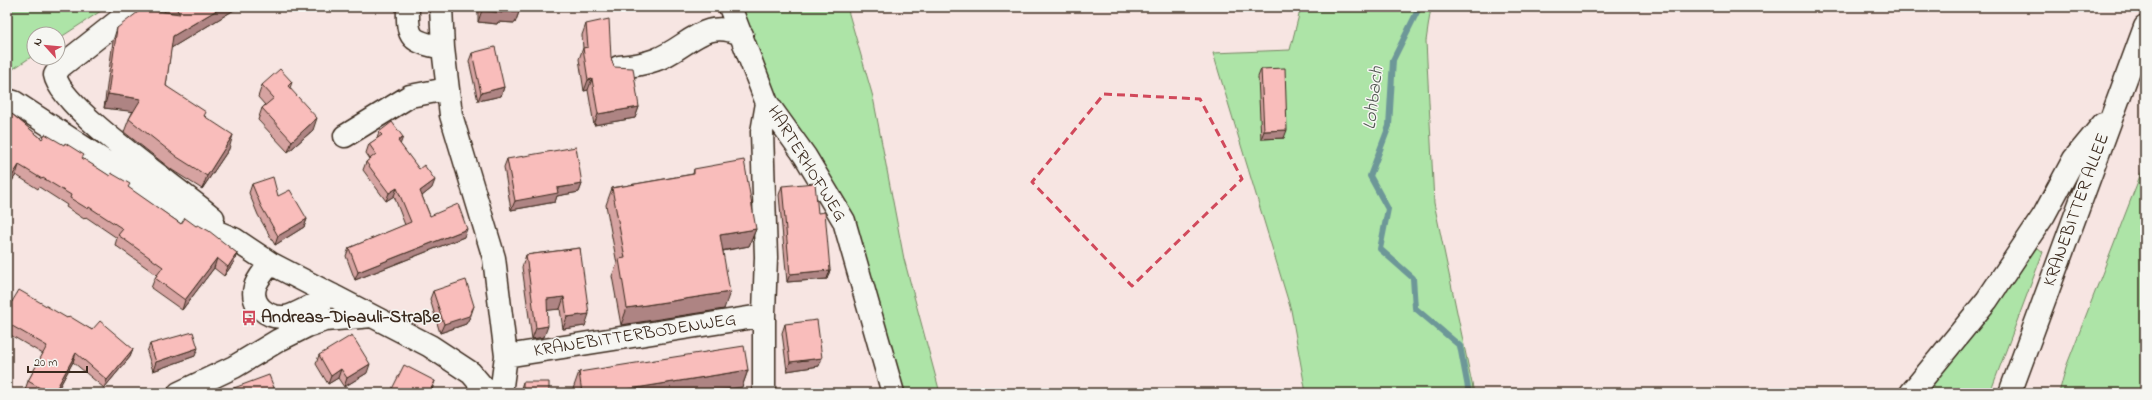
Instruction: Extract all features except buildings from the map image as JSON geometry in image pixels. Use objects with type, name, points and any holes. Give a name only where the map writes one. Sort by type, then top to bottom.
[{"type":"street","points":[[136,7],[60,67],[55,75],[56,81],[68,97],[116,143],[199,206],[234,239],[270,264],[430,346],[471,373],[488,393]]},
{"type":"street","points":[[408,7],[407,24],[413,38],[421,43],[443,48]]},
{"type":"street","points":[[441,7],[443,48],[451,115],[494,258],[506,356],[501,393]]},
{"type":"street","name":"HARTERHOFWEG","points":[[730,7],[767,103],[805,156],[844,222],[893,393]]},
{"type":"street","name":"KRANEBITTER ALLEE","points":[[2014,388],[2112,112],[2145,26]]},
{"type":"street","points":[[619,67],[656,60],[696,36],[713,29],[733,30],[742,35]]},
{"type":"street","points":[[345,136],[410,96],[447,89]]},
{"type":"street","points":[[7,100],[14,102],[205,227],[234,239]]},
{"type":"street","name":"KRANEBITTERBODENWEG","points":[[764,393],[766,257],[762,132],[767,103]]},
{"type":"street","points":[[1911,393],[1987,300],[2044,215],[2074,159],[2112,112]]},
{"type":"street","points":[[270,264],[255,286],[254,299],[259,308],[269,315],[285,318],[332,295]]},
{"type":"street","name":"KRANEBITTERBODENWEG","points":[[506,356],[754,317],[764,313]]},
{"type":"street","points":[[179,393],[234,367],[279,340],[307,326],[325,320],[373,316]]},
{"type":"highlighted area","points":[[1104,94],[1200,99],[1242,179],[1132,286],[1032,182]]},
{"type":"green space","points":[[7,7],[107,7],[66,34],[66,26],[26,26],[26,60],[7,73]]},
{"type":"green space","points":[[730,7],[847,7],[873,97],[904,259],[940,393],[893,393],[844,222],[805,156]]},
{"type":"green space","points":[[1301,7],[1431,7],[1426,41],[1434,203],[1474,393],[1306,393],[1291,310],[1213,53],[1290,50]]},
{"type":"green space","points":[[2145,163],[2145,393],[2059,393],[2066,367]]},
{"type":"green space","points":[[2037,247],[2043,252],[1990,393],[1927,393]]},
{"type":"waterway","name":"Lohbach","points":[[1418,7],[1418,10],[1393,60],[1389,126],[1370,176],[1388,209],[1380,249],[1413,278],[1415,308],[1460,346],[1469,393]]},
{"type":"place","name":"Andreas-Dipauli-Straße","points":[[249,318]]}]
